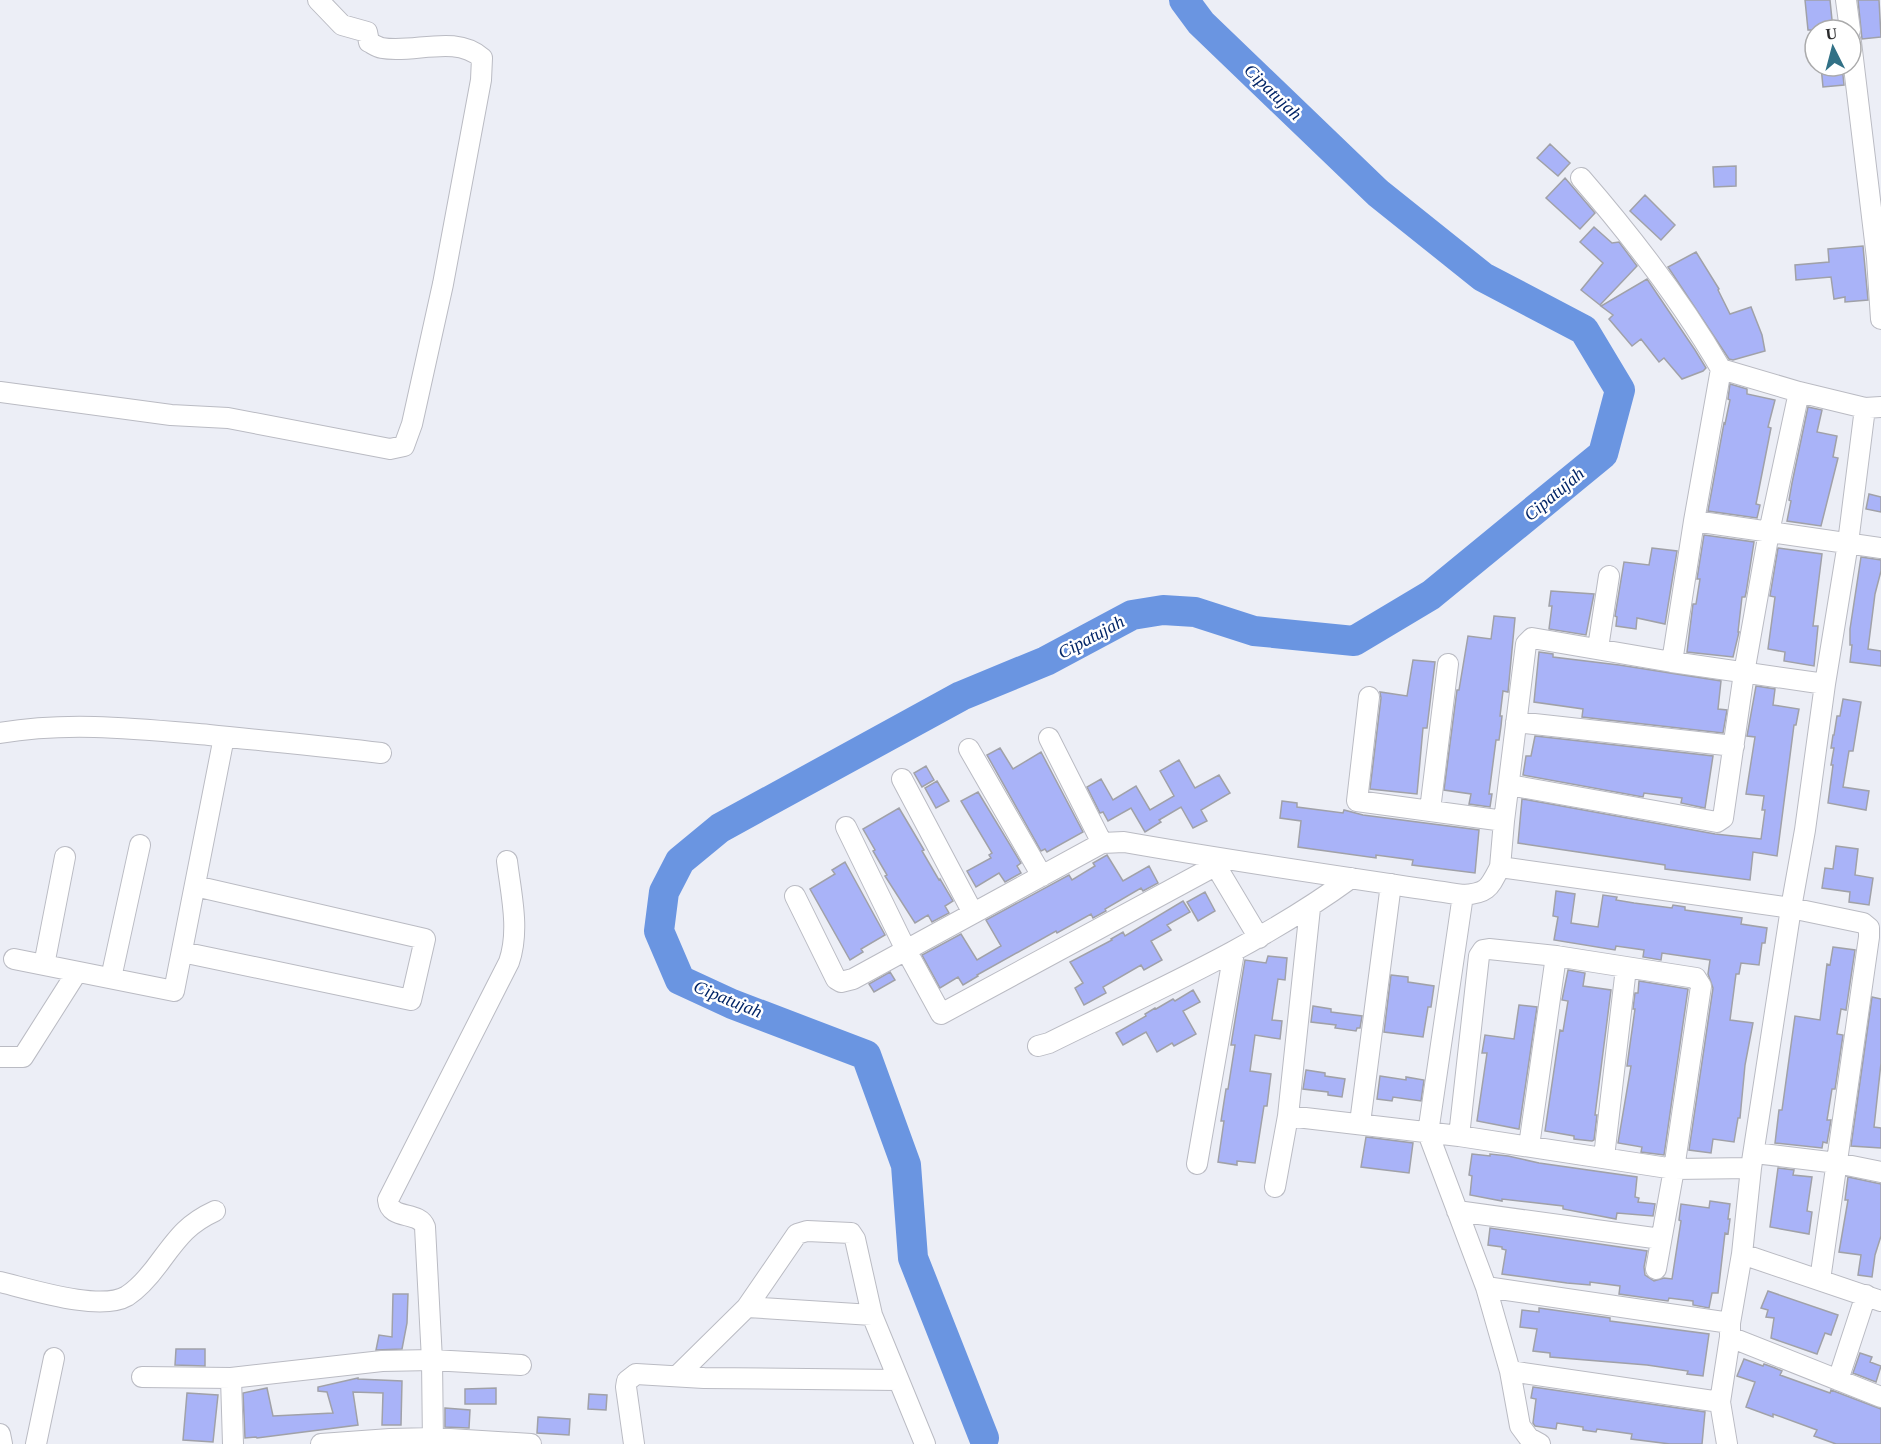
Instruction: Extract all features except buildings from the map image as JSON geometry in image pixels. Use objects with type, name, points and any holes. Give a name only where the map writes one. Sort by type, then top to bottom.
[{"type":"street","points":[[0,392],[171,415],[228,418],[390,449],[404,446],[412,424],[443,284],[481,80],[482,58],[473,50],[453,46],[411,49],[382,48],[369,42],[367,32],[342,25],[318,0]]},
{"type":"street","points":[[1846,0],[1848,18]]},
{"type":"street","points":[[1856,78],[1879,258],[1881,319]]},
{"type":"street","points":[[1581,178],[1642,252],[1691,321],[1721,369],[1799,392],[1873,408],[1825,684],[1805,830],[1753,1160],[1742,1254],[1720,1402],[1732,1442]]},
{"type":"street","points":[[1672,662],[1721,369]]},
{"type":"street","points":[[1509,785],[1721,821],[1725,814],[1744,673],[1769,532],[1799,392]]},
{"type":"street","points":[[1694,521],[1881,548]]},
{"type":"street","points":[[1598,648],[1609,576]]},
{"type":"street","points":[[795,896],[838,981],[844,982],[1102,843],[1124,842],[1221,863],[1284,867],[1463,895],[1478,894],[1486,890],[1500,867],[1526,645],[1530,639],[1536,638],[1672,662],[1825,684]]},
{"type":"street","points":[[1430,810],[1448,664]]},
{"type":"street","points":[[1369,697],[1357,801],[1504,821]]},
{"type":"street","points":[[1516,722],[1734,746]]},
{"type":"street","points":[[0,733],[24,729],[130,728],[381,753]]},
{"type":"street","points":[[14,959],[174,991],[224,737]]},
{"type":"street","points":[[1049,738],[1102,843]]},
{"type":"street","points":[[969,749],[1042,876]]},
{"type":"street","points":[[902,779],[973,913]]},
{"type":"street","points":[[846,827],[906,950],[941,1014],[1221,863]]},
{"type":"street","points":[[111,978],[140,845]]},
{"type":"street","points":[[44,965],[65,857]]},
{"type":"street","points":[[434,1441],[425,1227],[419,1219],[393,1211],[389,1207],[388,1200],[512,954],[514,928],[507,861]]},
{"type":"street","points":[[1221,863],[1259,938]]},
{"type":"street","points":[[1500,867],[1791,908],[1867,925],[1870,931],[1820,1280]]},
{"type":"street","points":[[1038,1046],[1049,1043],[1234,952],[1310,908],[1351,878]]},
{"type":"street","points":[[1360,1123],[1391,884]]},
{"type":"street","points":[[182,952],[411,1000],[425,939],[195,886]]},
{"type":"street","points":[[1463,895],[1428,1133],[1486,1287],[1510,1371],[1520,1426],[1529,1438],[1540,1444]]},
{"type":"street","points":[[1275,1187],[1288,1116],[1310,908]]},
{"type":"street","points":[[1459,1136],[1480,953],[1489,949],[1556,956],[1693,977],[1700,983],[1674,1169],[1656,1269]]},
{"type":"street","points":[[1197,1164],[1234,952]]},
{"type":"street","points":[[1529,1146],[1556,956]]},
{"type":"street","points":[[1604,1157],[1626,968]]},
{"type":"street","points":[[0,1057],[23,1057],[77,972]]},
{"type":"street","points":[[1288,1116],[1459,1136],[1674,1169],[1753,1160],[1837,1163],[1881,1172]]},
{"type":"street","points":[[0,1282],[93,1302],[115,1301],[138,1288],[190,1224],[216,1211]]},
{"type":"street","points":[[1457,1211],[1661,1239]]},
{"type":"street","points":[[677,1376],[747,1307],[798,1234],[807,1231],[851,1233],[855,1239],[872,1314],[925,1444]]},
{"type":"street","points":[[1742,1254],[1874,1298],[1838,1380]]},
{"type":"street","points":[[1486,1287],[1730,1330],[1838,1380],[1881,1397]]},
{"type":"street","points":[[747,1307],[872,1314]]},
{"type":"street","points":[[36,1444],[54,1358]]},
{"type":"street","points":[[142,1377],[231,1378],[382,1360],[521,1365]]},
{"type":"street","points":[[1510,1371],[1720,1402]]},
{"type":"street","points":[[634,1444],[626,1396],[627,1382],[632,1376],[643,1373],[704,1378],[897,1380]]},
{"type":"street","points":[[231,1378],[233,1444]]},
{"type":"street","points":[[0,1434],[2,1444]]},
{"type":"street","points":[[321,1444],[390,1439],[531,1444]]},
{"type":"waterway","name":"Cipatujah","points":[[984,1438],[913,1258],[906,1165],[866,1055],[732,1004],[680,980],[659,931],[664,892],[680,861],[720,828],[961,696],[1046,661],[1132,615],[1163,610],[1195,612],[1254,631],[1354,641],[1431,595],[1603,454],[1620,390],[1584,330],[1483,277],[1378,193],[1201,23],[1184,0]]},
{"type":"waterway","name":"Cipatujah","points":[[984,1438],[988,1444]]}]
